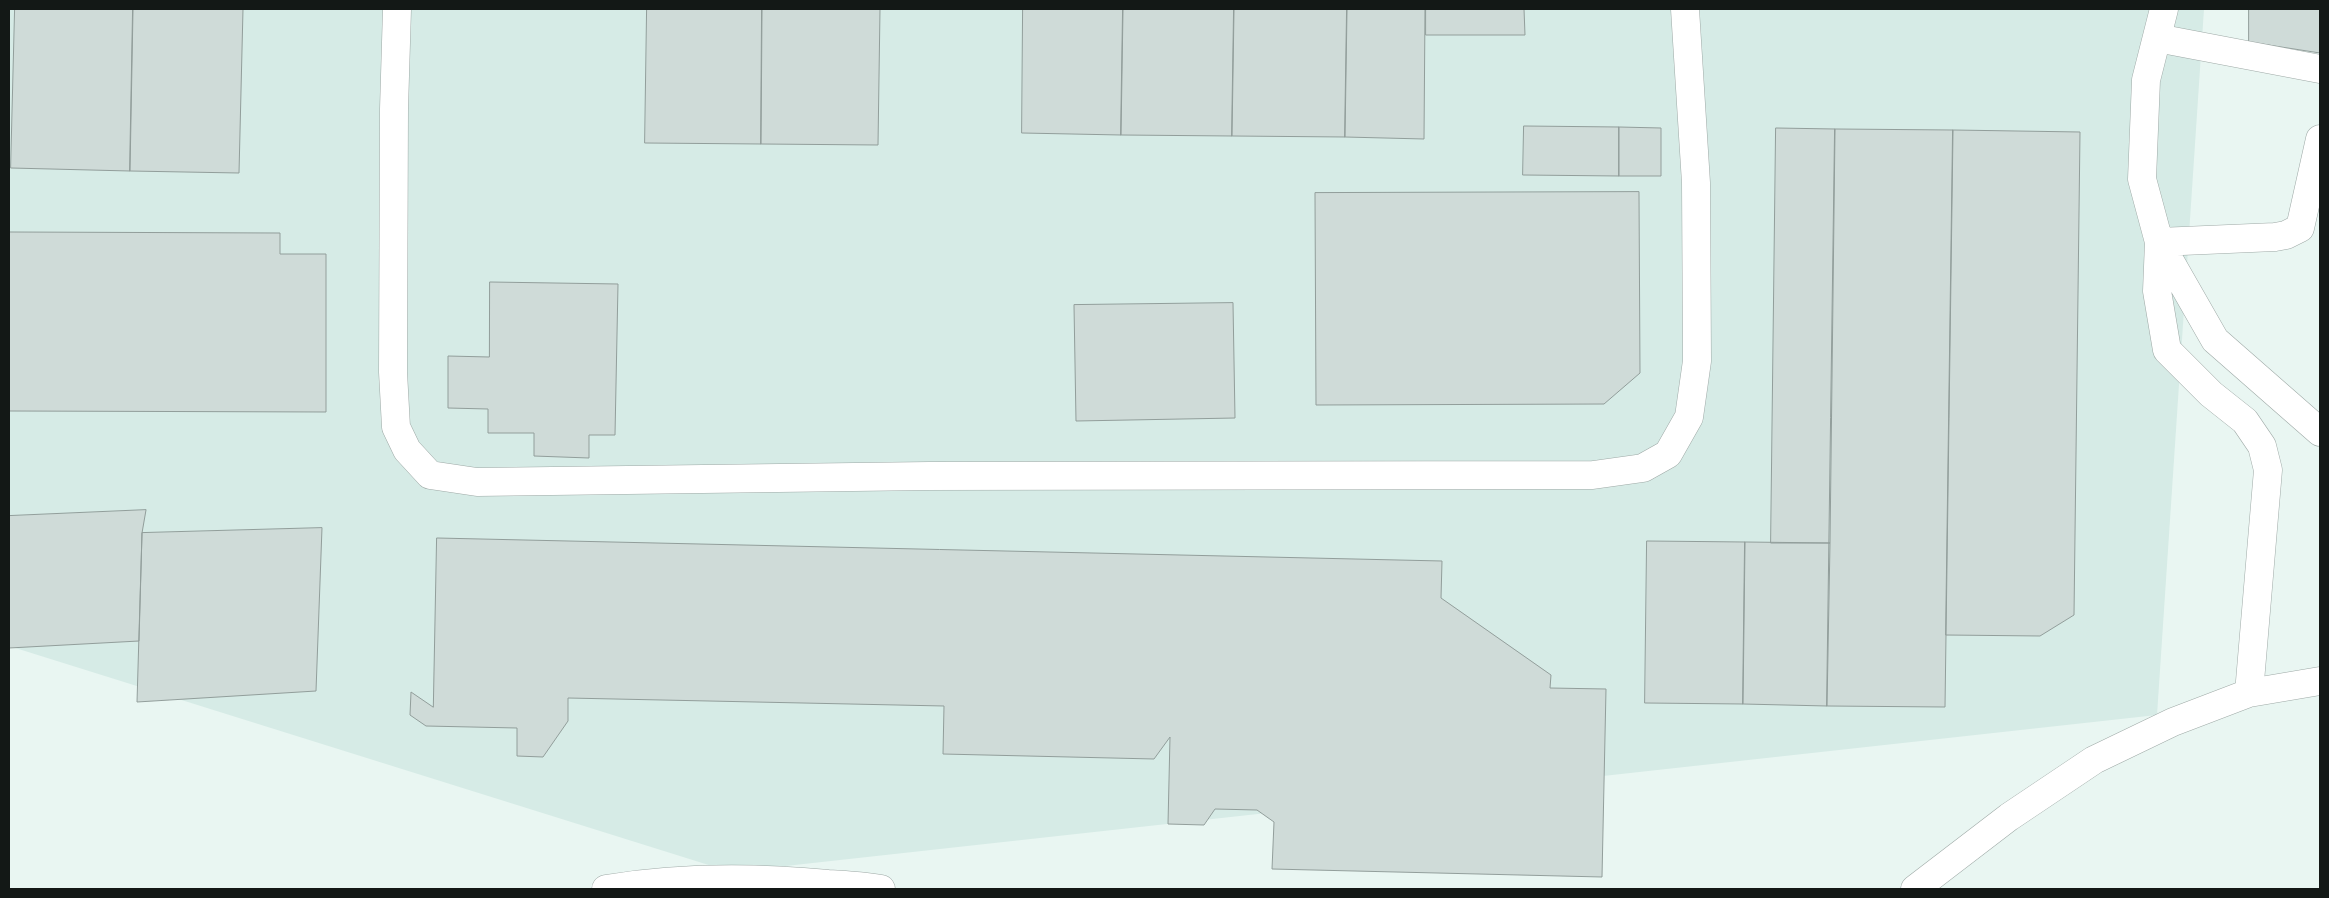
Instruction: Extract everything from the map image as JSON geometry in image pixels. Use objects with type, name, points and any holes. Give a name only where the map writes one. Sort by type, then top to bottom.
[{"type":"street","points":[[397,9],[394,109],[393,362],[396,427],[407,450],[430,475],[477,482],[949,476],[1583,475],[1643,468],[1668,454],[1689,417],[1697,361],[1696,183],[1685,9]]},
{"type":"street","points":[[2164,9],[2146,80],[2142,179],[2159,242],[2214,340],[2320,432]]},
{"type":"street","points":[[2157,38],[2320,69]]},
{"type":"street","points":[[2159,242],[2275,237],[2286,235],[2300,228],[2320,139]]},
{"type":"street","points":[[2159,242],[2157,291],[2167,350],[2211,394],[2245,422],[2262,446],[2268,470],[2249,693]]},
{"type":"street","points":[[1914,889],[2009,817],[2094,760],[2173,722],[2249,693],[2320,681]]},
{"type":"street","points":[[606,889],[643,883],[733,878],[802,881],[881,889]]},
{"type":"shaded area","points":[[9,9],[2204,9],[2157,715],[731,872],[9,646]]},
{"type":"building","points":[[15,9],[133,9],[130,171],[11,168]]},
{"type":"building","points":[[133,9],[243,9],[239,173],[130,171]]},
{"type":"building","points":[[647,9],[762,9],[761,144],[645,143]]},
{"type":"building","points":[[762,9],[880,9],[878,145],[761,144]]},
{"type":"building","points":[[1023,9],[1123,9],[1121,135],[1022,133]]},
{"type":"building","points":[[1123,9],[1234,9],[1232,136],[1121,135]]},
{"type":"building","points":[[1234,9],[1347,9],[1345,137],[1232,136]]},
{"type":"building","points":[[1347,9],[1425,9],[1424,139],[1345,137]]},
{"type":"building","points":[[1426,9],[1524,9],[1525,35],[1426,35]]},
{"type":"building","points":[[2249,9],[2320,9],[2320,53],[2249,42]]},
{"type":"building","points":[[1524,126],[1619,127],[1619,176],[1523,175]]},
{"type":"building","points":[[1619,127],[1661,128],[1661,176],[1619,176]]},
{"type":"building","points":[[1776,128],[1835,129],[1830,543],[1771,543]]},
{"type":"building","points":[[1835,129],[1953,130],[1945,707],[1827,706]]},
{"type":"building","points":[[1953,130],[2080,132],[2074,615],[2040,636],[1946,635]]},
{"type":"building","points":[[1639,192],[1640,373],[1604,404],[1316,405],[1315,193]]},
{"type":"building","points":[[9,232],[280,233],[280,254],[326,254],[326,412],[9,411]]},
{"type":"building","points":[[490,282],[618,284],[615,435],[589,435],[589,458],[534,456],[534,433],[488,433],[488,409],[448,408],[448,356],[489,357]]},
{"type":"building","points":[[1233,303],[1235,418],[1076,421],[1074,305]]},
{"type":"building","points":[[146,510],[142,533],[139,641],[9,648],[9,516]]},
{"type":"building","points":[[322,528],[316,691],[137,702],[142,533]]},
{"type":"building","points":[[437,538],[1442,561],[1441,598],[1551,675],[1550,688],[1606,689],[1602,877],[1272,869],[1274,822],[1257,810],[1215,809],[1204,825],[1168,824],[1170,737],[1154,759],[943,754],[944,706],[568,698],[568,721],[543,757],[517,756],[517,728],[426,726],[410,715],[411,692],[433,707]]},
{"type":"building","points":[[1647,541],[1745,542],[1743,704],[1645,703]]},
{"type":"building","points":[[1745,542],[1830,543],[1827,706],[1743,704]]}]
